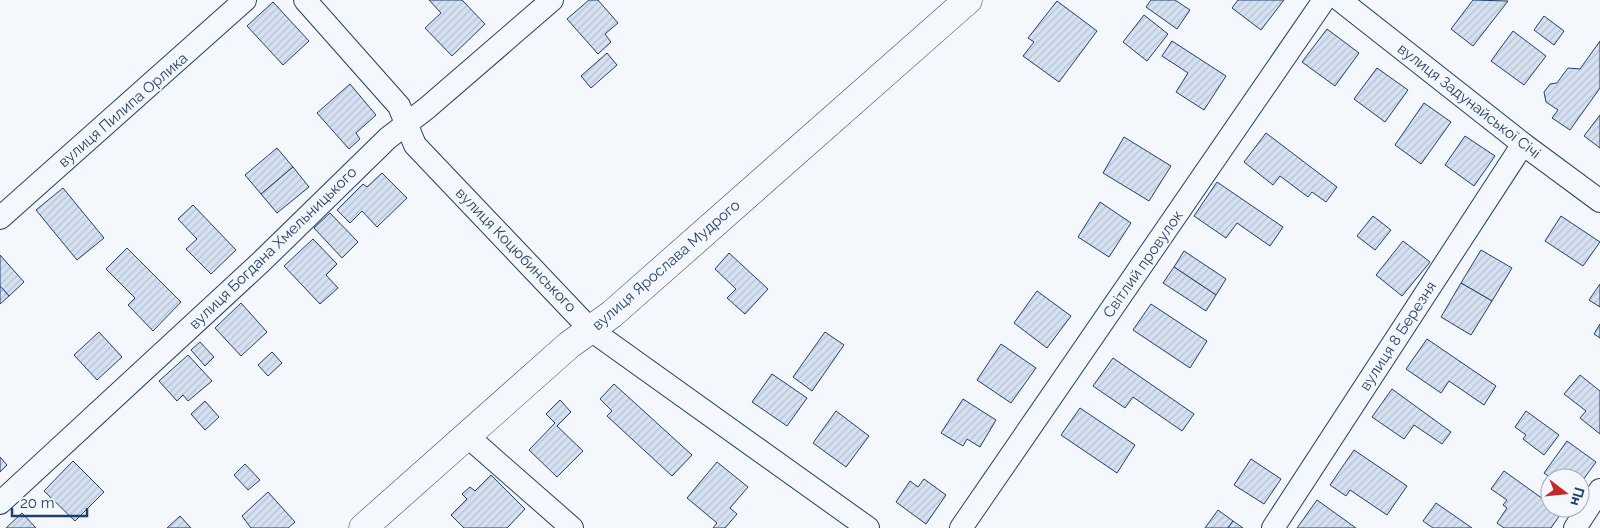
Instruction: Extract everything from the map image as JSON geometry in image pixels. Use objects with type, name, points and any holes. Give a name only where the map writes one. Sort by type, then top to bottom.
[{"type":"street","name":"вулиця Пилипа Орлика","points":[[0,218],[245,0]]},
{"type":"street","name":"вулиця Коцюбинського","points":[[305,0],[400,106],[415,145],[591,330],[868,528]]},
{"type":"street","name":"вулиця Богдана Хмельницького","points":[[0,503],[261,262],[388,138],[407,124],[552,0]]},
{"type":"street","name":"вулиця Ярослава Мудрого","points":[[363,528],[569,345],[612,314],[968,0]]},
{"type":"street","name":"Світлий провулок","points":[[961,528],[1324,0]]},
{"type":"street","name":"вулиця Задунайської Січі","points":[[1340,0],[1523,144],[1600,201]]},
{"type":"street","name":"вулиця 8 Березня","points":[[1273,528],[1523,144]]},
{"type":"street","points":[[466,435],[572,528]]},
{"type":"street","points":[[1575,528],[1600,490]]},
{"type":"building","points":[[429,0],[462,0],[485,24],[452,56],[425,28],[441,13]]},
{"type":"building","points":[[589,0],[598,0],[618,23],[605,34],[611,42],[598,54],[567,19]]},
{"type":"building","points":[[1151,0],[1175,0],[1190,10],[1177,29],[1146,7]]},
{"type":"building","points":[[1238,0],[1284,0],[1261,30],[1232,8]]},
{"type":"building","points":[[1473,0],[1508,1],[1473,46],[1451,29]]},
{"type":"building","points":[[1057,1],[1097,31],[1059,82],[1023,56],[1034,42],[1028,38]]},
{"type":"building","points":[[273,2],[309,41],[283,65],[247,26]]},
{"type":"building","points":[[1144,15],[1168,34],[1147,61],[1123,42]]},
{"type":"building","points":[[1544,16],[1564,31],[1554,45],[1534,30]]},
{"type":"building","points":[[1327,29],[1359,53],[1335,86],[1302,62]]},
{"type":"building","points":[[1513,31],[1546,56],[1524,85],[1491,61]]},
{"type":"building","points":[[1172,41],[1226,76],[1204,110],[1176,92],[1188,73],[1162,56]]},
{"type":"building","points":[[1600,41],[1600,88],[1570,130],[1552,118],[1558,110],[1546,102],[1544,92],[1550,84],[1557,83],[1568,68],[1580,69]]},
{"type":"building","points":[[607,53],[617,65],[591,88],[581,76]]},
{"type":"building","points":[[1377,68],[1408,90],[1385,122],[1354,99]]},
{"type":"building","points":[[350,84],[376,115],[356,133],[360,139],[349,149],[317,113]]},
{"type":"building","points":[[1424,103],[1451,122],[1421,164],[1395,145]]},
{"type":"building","points":[[1600,115],[1600,148],[1584,136]]},
{"type":"building","points":[[1266,133],[1337,187],[1326,202],[1312,192],[1308,197],[1280,176],[1273,185],[1244,162]]},
{"type":"building","points":[[1465,136],[1495,156],[1474,186],[1445,165]]},
{"type":"building","points":[[1124,137],[1171,166],[1149,201],[1103,173]]},
{"type":"building","points":[[277,148],[293,167],[261,194],[245,175]]},
{"type":"building","points":[[293,167],[309,187],[277,213],[261,194]]},
{"type":"building","points":[[382,173],[407,198],[377,227],[362,211],[350,223],[337,210],[363,184],[367,187]]},
{"type":"building","points":[[1217,182],[1283,227],[1270,246],[1237,223],[1226,238],[1194,216]]},
{"type":"building","points":[[63,188],[104,238],[77,260],[36,210]]},
{"type":"building","points":[[1100,202],[1131,223],[1109,257],[1078,237]]},
{"type":"building","points":[[193,205],[236,250],[211,274],[186,249],[197,239],[178,219]]},
{"type":"building","points":[[330,213],[358,242],[342,258],[314,228]]},
{"type":"building","points":[[1373,216],[1391,230],[1375,250],[1357,236]]},
{"type":"building","points":[[1561,216],[1600,242],[1583,266],[1545,241]]},
{"type":"building","points":[[313,239],[337,264],[326,275],[338,288],[320,304],[284,266]]},
{"type":"building","points":[[1403,241],[1430,262],[1402,296],[1376,275]]},
{"type":"building","points":[[127,248],[181,302],[153,331],[128,305],[135,298],[106,269]]},
{"type":"building","points":[[1481,250],[1512,268],[1492,301],[1461,283]]},
{"type":"building","points":[[1184,251],[1226,279],[1216,295],[1174,267]]},
{"type":"building","points":[[729,253],[768,289],[745,314],[727,298],[736,289],[715,269]]},
{"type":"building","points":[[0,255],[24,282],[9,296],[0,286]]},
{"type":"building","points":[[1174,267],[1216,295],[1206,311],[1163,283]]},
{"type":"building","points":[[1461,283],[1492,301],[1471,335],[1441,317]]},
{"type":"building","points":[[1600,284],[1600,307],[1589,300]]},
{"type":"building","points":[[0,286],[9,296],[0,304]]},
{"type":"building","points":[[1037,291],[1071,316],[1047,348],[1014,323]]},
{"type":"building","points":[[241,303],[267,332],[241,356],[215,328]]},
{"type":"building","points":[[1151,304],[1207,341],[1190,368],[1133,330]]},
{"type":"building","points":[[1600,324],[1600,338],[1594,334]]},
{"type":"building","points":[[99,332],[122,357],[97,380],[74,355]]},
{"type":"building","points":[[825,332],[844,345],[812,391],[793,377]]},
{"type":"building","points":[[1427,339],[1496,386],[1484,405],[1449,381],[1441,393],[1406,369]]},
{"type":"building","points":[[200,342],[214,357],[205,366],[191,350]]},
{"type":"building","points":[[1001,344],[1036,368],[1011,403],[977,380]]},
{"type":"building","points":[[272,352],[282,363],[268,376],[258,365]]},
{"type":"building","points":[[188,355],[212,381],[188,401],[183,395],[177,401],[159,381]]},
{"type":"building","points":[[1113,358],[1194,414],[1182,431],[1133,397],[1125,408],[1093,386]]},
{"type":"building","points":[[772,374],[807,398],[787,426],[752,402]]},
{"type":"building","points":[[1580,375],[1600,391],[1600,434],[1580,418],[1586,411],[1564,394]]},
{"type":"building","points":[[614,384],[692,455],[672,476],[607,416],[612,411],[600,399]]},
{"type":"building","points":[[1392,389],[1451,432],[1442,444],[1414,425],[1404,439],[1372,417]]},
{"type":"building","points":[[963,399],[996,420],[980,447],[967,439],[963,446],[941,433]]},
{"type":"building","points":[[560,400],[571,412],[557,426],[583,451],[557,477],[529,450],[555,423],[546,414]]},
{"type":"building","points":[[205,401],[219,417],[205,430],[191,414]]},
{"type":"building","points":[[1080,408],[1135,445],[1117,473],[1061,435]]},
{"type":"building","points":[[836,411],[869,436],[846,467],[813,443]]},
{"type":"building","points":[[1526,411],[1559,435],[1544,455],[1523,439],[1526,435],[1515,427]]},
{"type":"building","points":[[1567,441],[1596,462],[1590,470],[1590,468],[1548,468]]},
{"type":"building","points":[[1354,450],[1407,486],[1387,515],[1350,490],[1346,496],[1330,485]]},
{"type":"building","points":[[0,457],[7,465],[0,472]]},
{"type":"building","points":[[1251,459],[1281,479],[1264,504],[1234,485]]},
{"type":"building","points":[[73,461],[104,492],[75,521],[44,491]]},
{"type":"building","points":[[717,462],[748,487],[730,508],[737,514],[725,528],[713,528],[717,523],[687,498]]},
{"type":"building","points":[[245,464],[260,480],[248,490],[234,475]]},
{"type":"building","points":[[1504,471],[1540,497],[1540,518],[1558,518],[1551,528],[1504,528],[1497,523],[1507,508],[1503,505],[1507,500],[1491,489]]},
{"type":"building","points":[[491,475],[525,509],[507,528],[464,528],[451,515],[467,499],[462,494],[470,487],[475,491]]},
{"type":"building","points":[[924,479],[946,495],[926,524],[896,502],[910,481],[918,487]]},
{"type":"building","points":[[268,492],[295,522],[288,528],[251,528],[242,516]]},
{"type":"building","points":[[1317,500],[1356,528],[1297,528]]},
{"type":"building","points":[[1436,503],[1472,528],[1433,528],[1423,521]]},
{"type":"building","points":[[1218,510],[1233,521],[1228,528],[1205,528]]},
{"type":"building","points":[[22,513],[36,528],[6,528]]},
{"type":"building","points":[[180,516],[191,528],[167,528]]},
{"type":"building","points":[[1233,521],[1243,528],[1228,528]]}]
